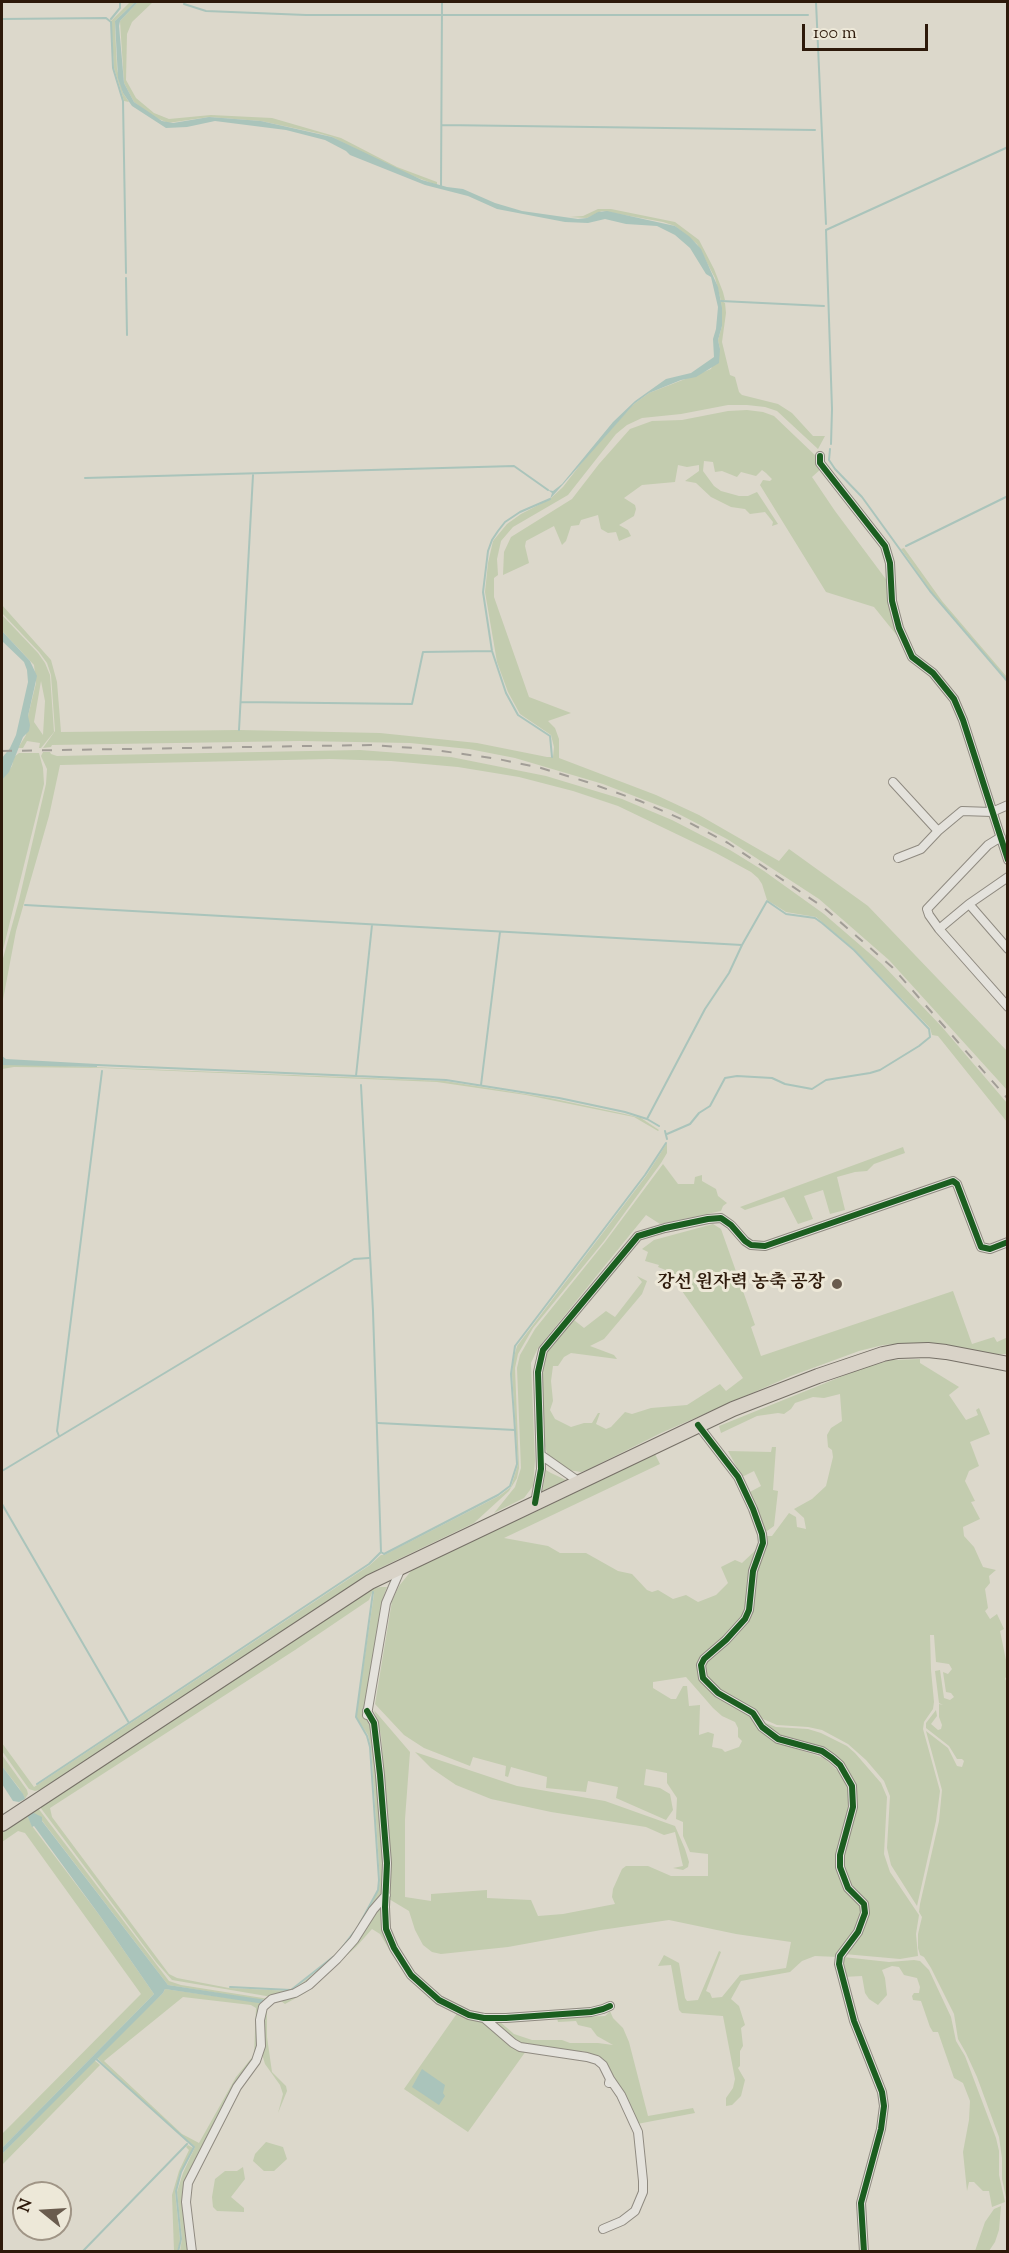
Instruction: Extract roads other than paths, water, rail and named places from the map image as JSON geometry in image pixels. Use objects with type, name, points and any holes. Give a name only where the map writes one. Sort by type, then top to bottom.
[{"type":"main road","points":[[2,1824],[370,1581],[699,1425],[776,1391],[883,1354],[928,1350],[1008,1364]]},
{"type":"street","points":[[820,456],[820,463],[885,546],[890,563],[892,601],[899,628],[912,657],[933,673],[954,699],[963,720],[1008,860]]},
{"type":"street","points":[[893,782],[938,831]]},
{"type":"street","points":[[898,858],[921,849],[962,811],[992,812],[1008,805]]},
{"type":"street","points":[[1001,837],[988,845],[927,909],[939,929],[1008,1007]]},
{"type":"street","points":[[939,929],[969,904],[1008,877]]},
{"type":"street","points":[[969,904],[1008,949]]},
{"type":"street","points":[[535,1503],[540,1484],[538,1372],[543,1350],[638,1236],[664,1228],[721,1218],[751,1245],[765,1246],[953,1181],[957,1184],[981,1247],[990,1249],[1008,1242]]},
{"type":"street","points":[[699,1425],[738,1477],[753,1509],[763,1543],[753,1571],[750,1610],[746,1619],[704,1659],[701,1665],[703,1678],[718,1693],[753,1713],[762,1727],[778,1739],[822,1751],[832,1758],[852,1786],[853,1807],[840,1855],[840,1867],[848,1888],[864,1904],[865,1913],[858,1932],[840,1956],[839,1964],[854,2021],[882,2092],[884,2106],[881,2129],[861,2203],[864,2252]]},
{"type":"street","points":[[541,1455],[578,1481]]},
{"type":"street","points":[[403,1565],[386,1603],[367,1713],[374,1723],[377,1741],[387,1863],[386,1929],[394,1948],[411,1975],[439,2000],[469,2015],[506,2018],[591,2012],[610,2006]]},
{"type":"street","points":[[192,2252],[186,2202],[188,2183],[237,2086],[256,2061],[261,2046],[260,2020],[263,2007],[272,1999],[290,1995],[301,1989],[330,1966],[354,1940],[386,1894]]},
{"type":"street","points":[[484,2018],[520,2047],[597,2060],[603,2065],[609,2083],[621,2095],[638,2132],[644,2181],[643,2192],[635,2211],[622,2221],[603,2229]]},
{"type":"water","points":[[135,2],[138,2],[120,21],[119,26],[124,83],[134,102],[162,121],[173,123],[209,117],[261,121],[332,137],[422,180],[463,189],[495,203],[522,211],[578,219],[607,211],[675,226],[701,249],[718,287],[722,308],[722,326],[718,340],[719,363],[696,377],[681,380],[649,393],[634,404],[550,499],[552,493],[548,490],[553,491],[562,484],[613,422],[635,401],[666,379],[691,373],[714,357],[713,339],[718,307],[711,277],[706,274],[690,248],[675,235],[657,226],[626,224],[605,219],[588,223],[565,222],[497,209],[468,196],[425,185],[350,155],[325,140],[286,130],[215,121],[187,127],[166,128],[132,106],[123,93],[118,78],[115,21]]},
{"type":"water","points":[[2,631],[30,661],[37,676],[28,716],[29,731],[23,737],[9,772],[2,780],[2,758],[16,735],[28,682],[24,662],[2,641]]},
{"type":"water","points":[[2,1056],[6,1059],[97,1064],[97,1067],[2,1065]]},
{"type":"water","points":[[2,1766],[25,1799],[19,1802],[13,1801],[2,1784]]},
{"type":"water","points":[[32,1812],[42,1817],[42,1821],[168,1985],[266,2000],[264,2003],[258,2003],[165,1989],[2,2154],[2,2148],[154,1994],[100,1916],[34,1826],[32,1827],[27,1815]]},
{"type":"water","points":[[422,2069],[445,2085],[443,2093],[445,2096],[439,2105],[412,2087]]},
{"type":"waterway","points":[[111,19],[120,8],[120,2]]},
{"type":"waterway","points":[[441,186],[442,2]]},
{"type":"waterway","points":[[816,2],[826,224]]},
{"type":"waterway","points":[[184,4],[206,11],[306,15],[808,15]]},
{"type":"waterway","points":[[2,19],[106,18],[111,22],[113,68],[123,101],[126,273]]},
{"type":"waterway","points":[[442,125],[815,130]]},
{"type":"waterway","points":[[831,444],[832,409],[826,230],[1008,147]]},
{"type":"waterway","points":[[126,278],[127,335]]},
{"type":"waterway","points":[[721,301],[824,306]]},
{"type":"waterway","points":[[830,449],[829,460],[835,469],[862,497],[930,591],[1008,682]]},
{"type":"waterway","points":[[85,478],[514,466],[548,490]]},
{"type":"waterway","points":[[239,730],[253,475]]},
{"type":"waterway","points":[[906,546],[1008,496]]},
{"type":"waterway","points":[[550,499],[520,512],[505,522],[498,531],[488,551],[483,592],[492,651],[506,693],[518,715],[550,736],[552,757]]},
{"type":"waterway","points":[[241,702],[412,704],[423,652],[492,651]]},
{"type":"waterway","points":[[25,905],[742,945],[767,901],[786,914],[815,918],[822,923],[854,950],[929,1029],[930,1037],[880,1070],[826,1080],[812,1089],[785,1084],[772,1078],[737,1076],[725,1078],[710,1106],[699,1113],[690,1124],[667,1134]]},
{"type":"waterway","points":[[97,1065],[356,1076],[372,925]]},
{"type":"waterway","points":[[481,1085],[500,932]]},
{"type":"waterway","points":[[357,1076],[446,1080],[559,1098],[647,1119],[705,1009],[729,973],[742,945]]},
{"type":"waterway","points":[[59,1436],[57,1431],[102,1071]]},
{"type":"waterway","points":[[37,1784],[369,1564],[381,1552],[373,1311],[361,1085]]},
{"type":"waterway","points":[[647,1119],[659,1126]]},
{"type":"waterway","points":[[665,1131],[667,1139]]},
{"type":"waterway","points":[[378,1423],[515,1430],[511,1374],[515,1346],[645,1175],[666,1143]]},
{"type":"waterway","points":[[2,1471],[354,1259],[369,1258]]},
{"type":"waterway","points":[[381,1552],[384,1554],[498,1495],[510,1486],[517,1464],[515,1430]]},
{"type":"waterway","points":[[2,1504],[129,1723]]},
{"type":"waterway","points":[[359,1925],[378,1890],[379,1880],[370,1747],[367,1736],[356,1717],[373,1592]]},
{"type":"waterway","points":[[341,1949],[354,1932]]},
{"type":"waterway","points":[[230,1987],[291,1990],[333,1957]]},
{"type":"waterway","points":[[94,2057],[194,2147],[181,2172],[176,2191],[181,2239],[178,2252]]},
{"type":"waterway","points":[[82,2252],[187,2144]]},
{"type":"railway","points":[[2,751],[371,745],[428,749],[498,759],[541,768],[587,782],[640,801],[728,843],[823,907],[892,967],[1008,1099]]},
{"type":"place","name":"강선 원자력 농축 공장","points":[[837,1284]]}]
